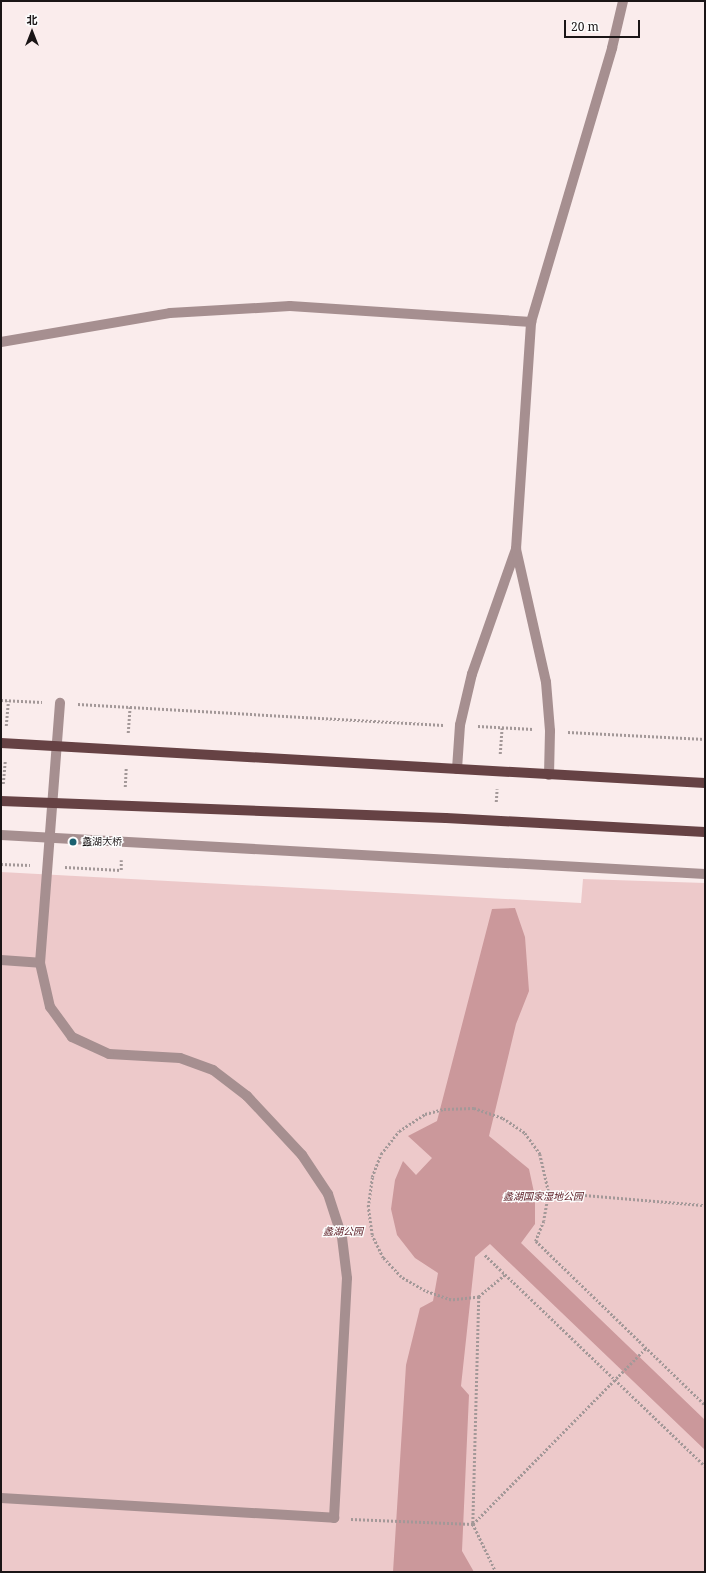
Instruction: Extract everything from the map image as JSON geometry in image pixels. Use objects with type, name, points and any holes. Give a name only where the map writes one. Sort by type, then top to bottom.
[{"type":"main road","points":[[3,744],[705,783]]},
{"type":"main road","points":[[2,801],[494,821],[705,832]]},
{"type":"street","points":[[457,770],[460,726],[472,674],[516,549],[530,322],[612,48],[622,1]]},
{"type":"street","points":[[1,342],[170,313],[290,306],[530,322]]},
{"type":"street","points":[[516,549],[546,682],[550,731],[549,774]]},
{"type":"street","points":[[1,1498],[334,1518],[347,1278],[342,1237],[328,1194],[302,1155],[247,1096],[213,1070],[180,1058],[109,1054],[72,1037],[50,1007],[40,963],[51,804],[60,703]]},
{"type":"street","points":[[1,835],[705,874]]},
{"type":"street","points":[[1,960],[40,963]]},
{"type":"path","points":[[1,700],[705,739]]},
{"type":"path","points":[[2,801],[3,744],[8,701]]},
{"type":"path","points":[[494,821],[502,728]]},
{"type":"path","points":[[505,1275],[479,1297],[474,1299],[451,1300],[425,1291],[400,1277],[383,1258],[372,1235],[368,1206],[372,1177],[381,1154],[399,1131],[425,1114],[444,1109],[474,1108],[503,1118],[525,1133],[540,1154],[549,1192],[544,1221],[536,1241],[705,1405]]},
{"type":"path","points":[[549,1192],[705,1205]]},
{"type":"path","points":[[485,1255],[705,1466]]},
{"type":"path","points":[[479,1297],[473,1524],[496,1572]]},
{"type":"path","points":[[334,1518],[473,1524],[646,1348]]},
{"type":"green space","name":"蠡湖公园","points":[[1,872],[581,903],[583,879],[705,883],[705,1572],[1,1572]]},
{"type":"shaded area","points":[[515,908],[525,937],[529,991],[516,1024],[489,1136],[529,1169],[535,1197],[535,1224],[521,1243],[705,1420],[705,1450],[490,1244],[475,1257],[461,1386],[469,1395],[462,1551],[474,1572],[393,1572],[406,1365],[420,1308],[433,1301],[438,1273],[415,1258],[397,1235],[391,1209],[395,1180],[403,1161],[416,1175],[432,1158],[408,1136],[437,1121],[492,909]]},
{"type":"place","name":"蠡湖大桥","points":[[73,842]]},
{"type":"park label","name":"蠡湖国家湿地公园","points":[[543,1197]]}]
